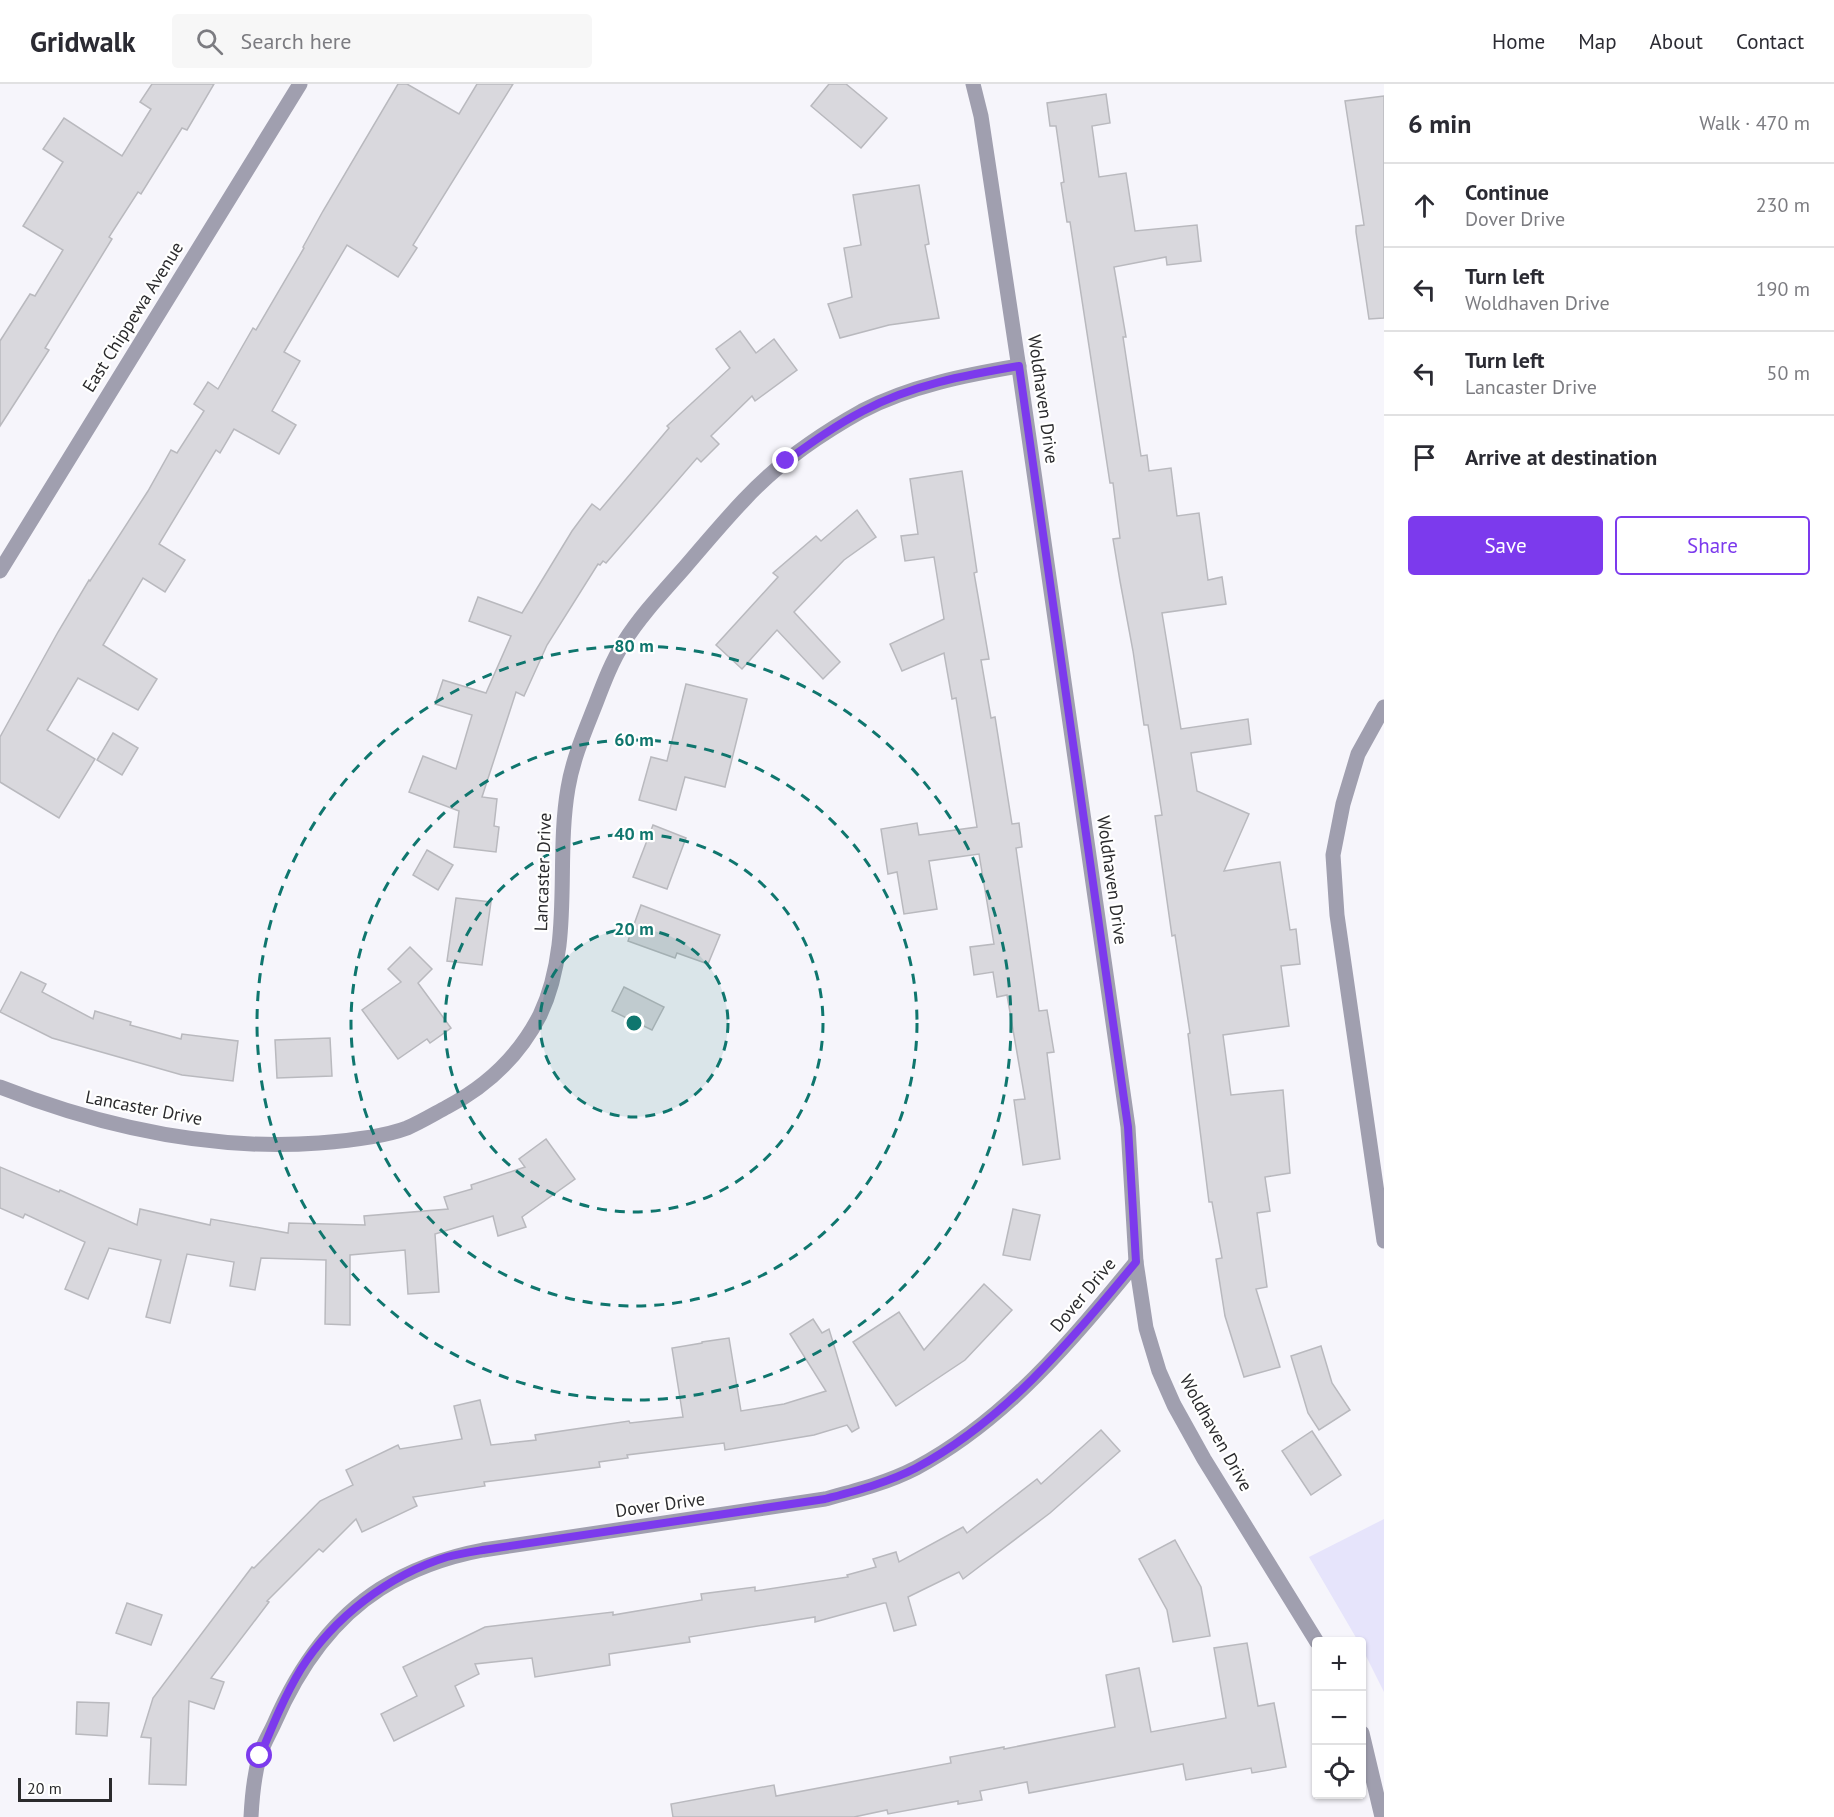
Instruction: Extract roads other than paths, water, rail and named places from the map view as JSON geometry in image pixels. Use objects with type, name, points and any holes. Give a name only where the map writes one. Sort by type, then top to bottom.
[{"type":"street","name":"East Chippewa Avenue","points":[[0,571],[300,84]]},
{"type":"street","name":"Woldhaven Drive","points":[[973,84],[981,116],[1019,366],[1128,1127],[1136,1262],[1146,1328],[1159,1371],[1174,1405],[1204,1459],[1315,1637]]},
{"type":"street","name":"Lancaster Drive","points":[[0,1087],[49,1106],[101,1122],[163,1135],[231,1143],[296,1145],[347,1141],[405,1129],[466,1097],[497,1074],[523,1044],[540,1015],[554,978],[561,935],[563,824],[568,785],[582,738],[610,668],[625,641],[658,598],[746,498],[786,461],[826,433],[866,410],[915,389],[970,374],[1019,366]]},
{"type":"street","points":[[1384,707],[1358,754],[1343,804],[1333,855],[1337,915],[1384,1241]]},
{"type":"street","name":"Dover Drive","points":[[251,1817],[260,1756],[302,1667],[322,1641],[350,1612],[380,1589],[446,1557],[825,1499],[870,1486],[915,1468],[955,1444],[997,1412],[1037,1376],[1073,1338],[1136,1262]]},
{"type":"street","points":[[1365,1745],[1382,1817]]}]
